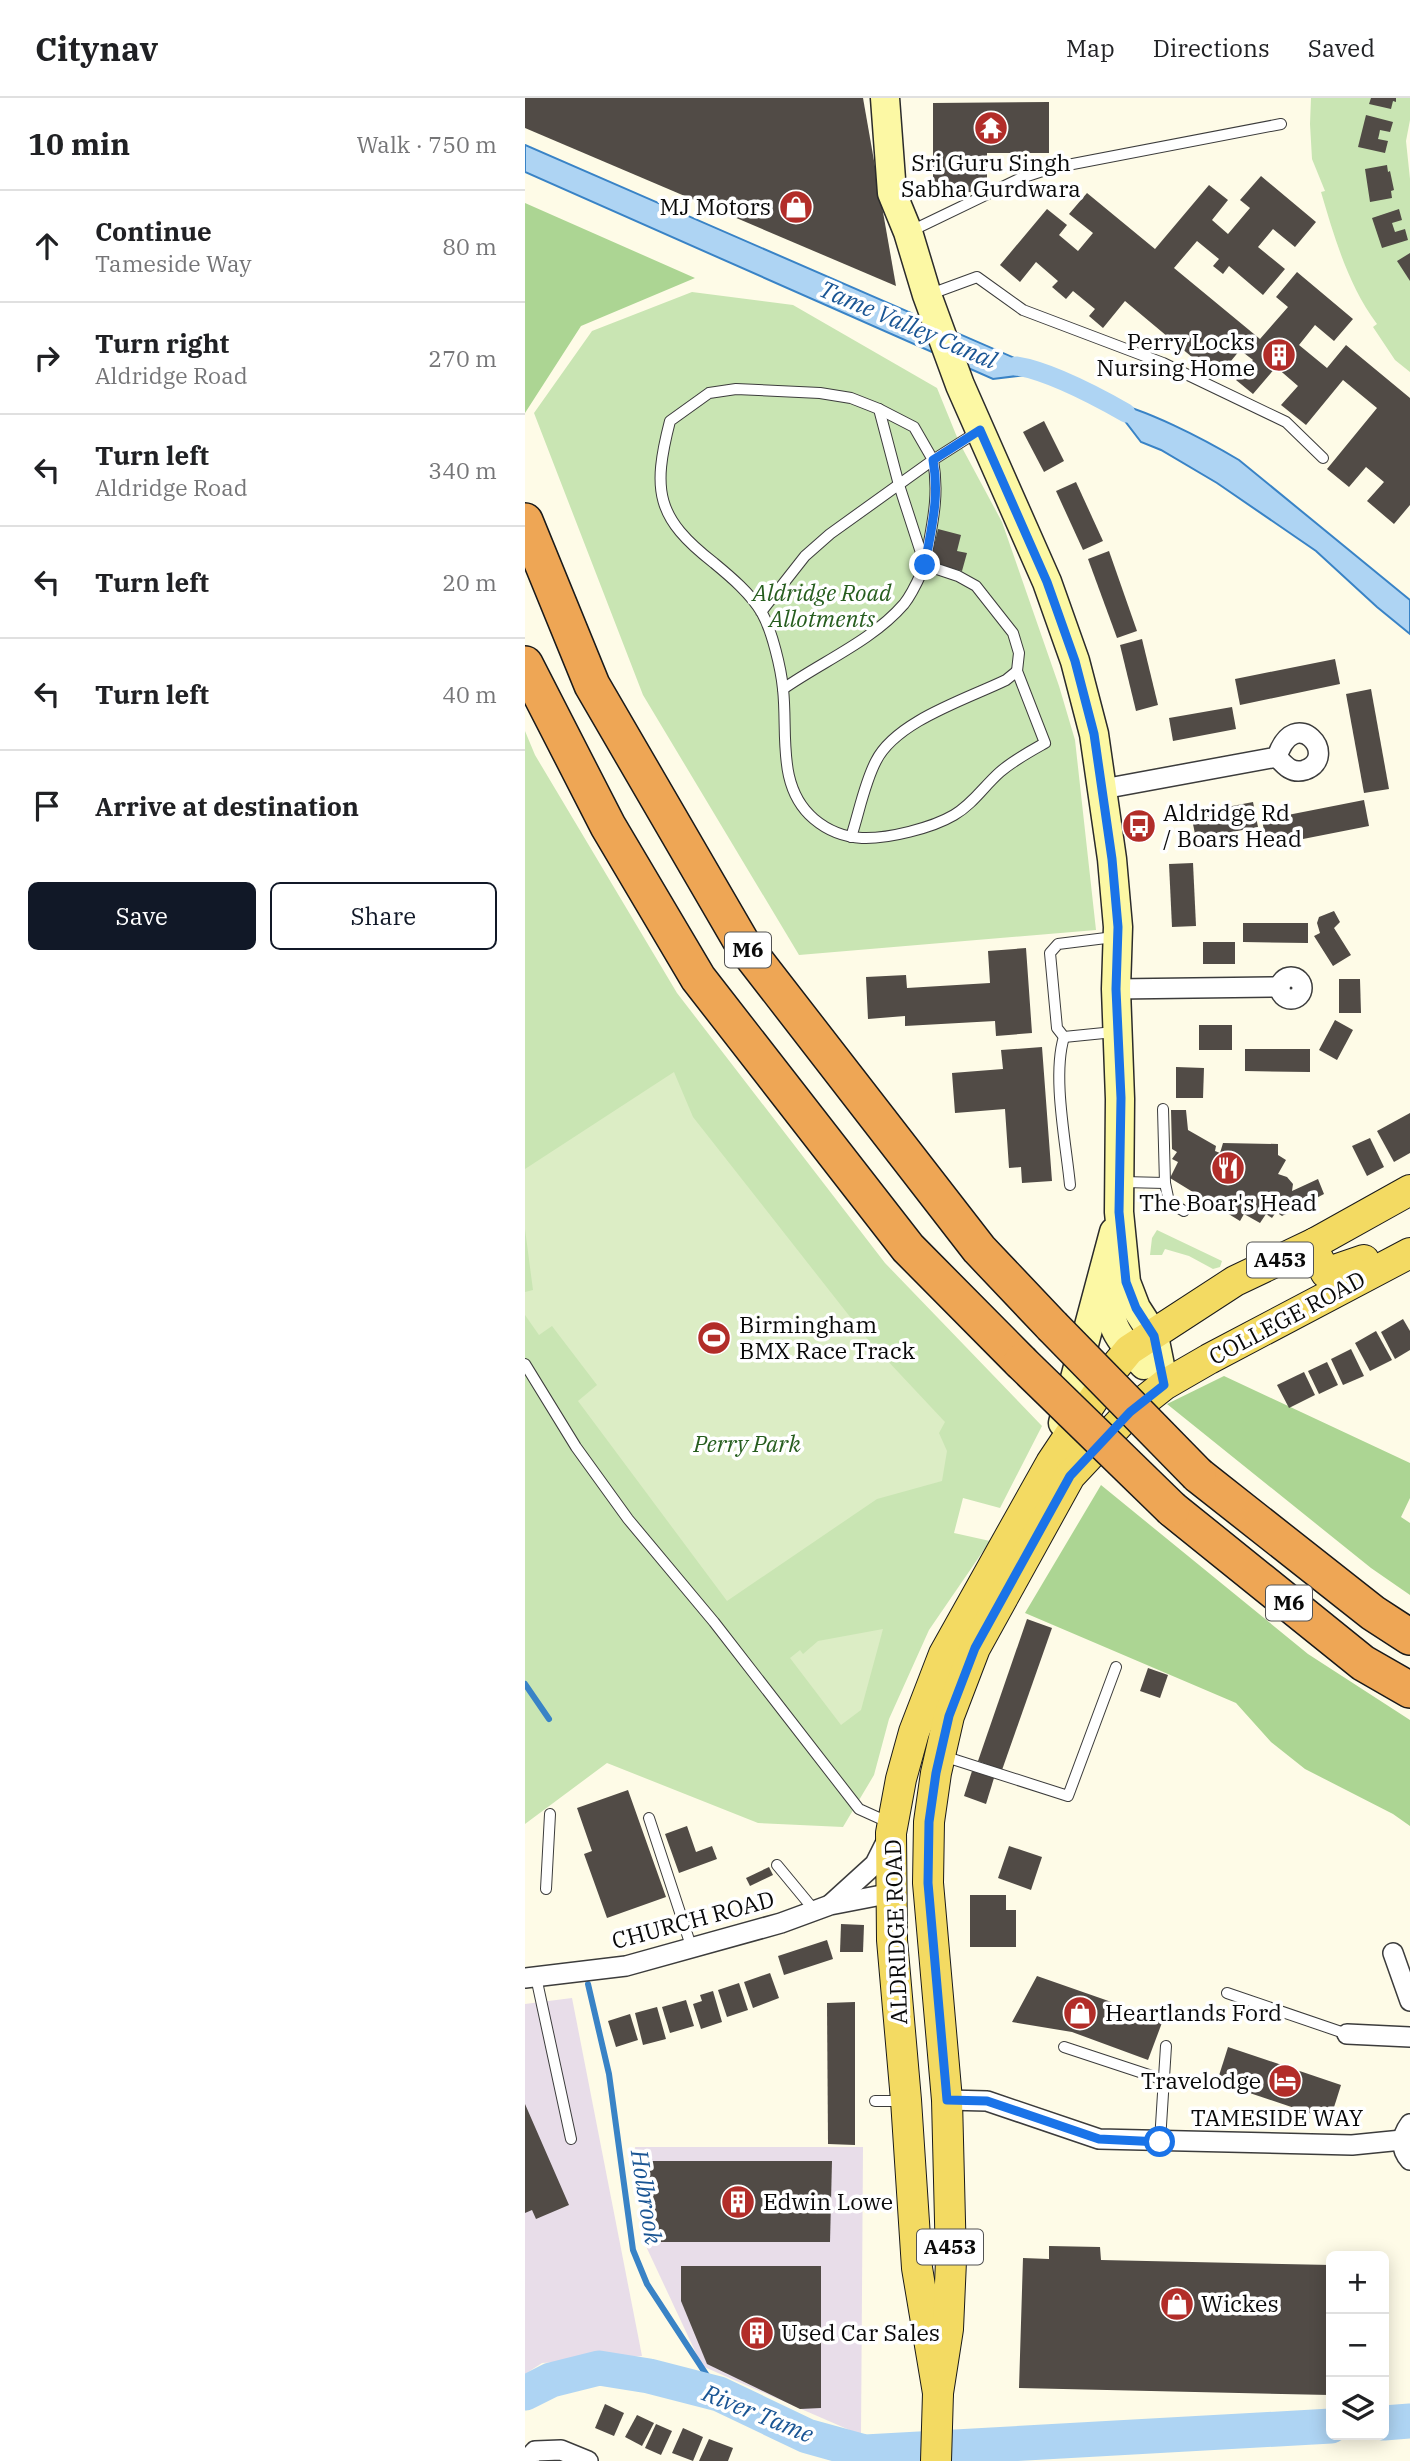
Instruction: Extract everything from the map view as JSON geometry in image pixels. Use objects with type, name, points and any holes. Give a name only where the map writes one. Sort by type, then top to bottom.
[{"type":"highway","name":"M6","points":[[525,521],[593,685],[742,943],[979,1249],[1198,1475],[1373,1613],[1410,1637]]},
{"type":"highway","name":"M6","points":[[525,664],[608,826],[698,978],[908,1248],[1172,1510],[1363,1662],[1410,1690]]},
{"type":"main road","name":"A453","points":[[1142,1343],[1235,1281],[1315,1243],[1355,1214],[1410,1190]]},
{"type":"main road","points":[[1315,1243],[1315,1253],[1325,1273],[1328,1273],[1410,1242]]},
{"type":"main road","name":"COLLEGE ROAD","points":[[1164,1385],[1410,1253]]},
{"type":"main road","name":"ALDRIDGE ROAD","points":[[938,2392],[917,2267],[892,1940],[891,1828],[914,1732],[944,1654],[1051,1463],[1115,1367],[1142,1343]]},
{"type":"main road","name":"ALDRIDGE ROAD","points":[[936,2461],[938,2392],[948,2329],[951,2261],[947,2100],[928,1883],[929,1822],[940,1755],[949,1716],[975,1648],[1070,1476],[1130,1412],[1164,1385]]},
{"type":"main road","points":[[892,1893],[905,1883],[912,1859],[929,1822]]},
{"type":"main road","points":[[906,2100],[947,2100]]},
{"type":"street","name":"ALDRIDGE ROAD","points":[[885,98],[892,193],[960,385],[1047,582],[1075,661],[1089,735],[1103,789],[1118,936],[1116,989],[1121,1098],[1119,1212],[1126,1282],[1136,1308],[1142,1343],[1164,1385]]},
{"type":"street","points":[[1103,789],[1277,757]]},
{"type":"street","points":[[1116,989],[1280,987]]},
{"type":"street","name":"ALDRIDGE ROAD","points":[[1051,1463],[1119,1212]]},
{"type":"street","name":"ALDRIDGE ROAD","points":[[1107,1258],[1111,1324],[1142,1343]]},
{"type":"street","name":"CHURCH ROAD","points":[[823,1908],[875,1864],[891,1828]]},
{"type":"street","name":"CHURCH ROAD","points":[[531,1977],[626,1966],[781,1923],[823,1908],[892,1893]]},
{"type":"street","points":[[1393,1953],[1409,1993]]},
{"type":"street","points":[[1347,2034],[1410,2037]]},
{"type":"street","name":"TAMESIDE WAY","points":[[947,2100],[987,2101],[1099,2139],[1352,2146],[1406,2132]]},
{"type":"street","points":[[1406,2132],[1405,2154],[1410,2160]]},
{"type":"street","points":[[526,2461],[535,2451],[561,2450],[588,2461]]},
{"type":"lane","points":[[908,232],[1021,178],[1052,167],[1281,124]]},
{"type":"lane","points":[[927,295],[977,277],[1023,310],[1163,363],[1286,422],[1323,458]]},
{"type":"lane","points":[[783,689],[861,640],[888,619],[911,593],[925,565],[936,505],[933,460],[914,427],[851,398],[820,393],[736,389],[709,393],[686,407],[670,421],[659,477],[660,495],[680,534],[733,578],[761,612],[771,635],[783,689],[783,727],[792,792],[802,809],[821,825],[851,837],[874,839],[953,816],[975,799],[999,772],[1021,755],[1045,743],[1017,671],[1019,653],[1013,633],[976,586],[958,576],[925,565]]},
{"type":"lane","points":[[879,409],[899,485],[925,565]]},
{"type":"lane","points":[[761,612],[805,556],[856,514],[980,430]]},
{"type":"lane","points":[[778,669],[802,676]]},
{"type":"lane","points":[[851,837],[876,759],[901,732],[936,712],[1006,680],[1017,671]]},
{"type":"lane","points":[[1064,1037],[1057,1028],[1050,953],[1058,943],[1118,936]]},
{"type":"lane","points":[[1064,1037],[1118,1032]]},
{"type":"lane","points":[[1064,1037],[1060,1049],[1059,1078],[1070,1185]]},
{"type":"lane","points":[[1163,1109],[1165,1182],[1169,1202],[1184,1211]]},
{"type":"lane","points":[[1119,1182],[1165,1182]]},
{"type":"lane","points":[[525,1364],[576,1447],[628,1519],[714,1622],[859,1809],[891,1828]]},
{"type":"lane","points":[[940,1755],[1068,1796],[1116,1667]]},
{"type":"lane","points":[[546,1889],[550,1814]]},
{"type":"lane","points":[[649,1818],[692,1949]]},
{"type":"lane","points":[[778,1865],[823,1908]]},
{"type":"lane","points":[[531,1977],[571,2139]]},
{"type":"lane","points":[[1227,1993],[1347,2034]]},
{"type":"lane","points":[[1160,2142],[1166,2046]]},
{"type":"lane","points":[[1064,2047],[1164,2080]]},
{"type":"lane","points":[[875,2101],[906,2100]]},
{"type":"shaded area","points":[[572,1998],[642,2356],[542,2363],[525,2374],[525,2004]]},
{"type":"shaded area","points":[[635,2147],[863,2147],[861,2435],[702,2366],[644,2242]]},
{"type":"green space","points":[[1311,98],[1410,98],[1406,141],[1410,179],[1410,372],[1395,360],[1373,327],[1377,324],[1358,294],[1337,244],[1321,192],[1325,191],[1312,159]]},
{"type":"green space","points":[[525,203],[695,278],[581,326],[525,413]]},
{"type":"green space","name":"Aldridge Road Allotments","points":[[692,292],[793,305],[937,388],[959,442],[1002,522],[1075,740],[1096,930],[799,955],[643,695],[534,413],[592,331]]},
{"type":"green space","name":"Perry Park","points":[[525,731],[535,755],[677,993],[885,1263],[1042,1426],[1000,1508],[963,1498],[954,1533],[990,1541],[929,1630],[889,1719],[874,1775],[843,1827],[758,1823],[607,1763],[525,1824]]},
{"type":"green space","name":"Birmingham BMX Race Track","points":[[674,1072],[693,1117],[869,1341],[945,1422],[939,1433],[947,1451],[942,1481],[877,1499],[727,1601],[578,1401],[597,1385],[552,1326],[539,1335],[525,1315],[525,1292],[533,1290],[525,1229],[525,1169]]},
{"type":"green space","points":[[1157,1230],[1222,1261],[1220,1267],[1213,1269],[1189,1256],[1165,1249],[1162,1255],[1150,1255],[1152,1238]]},
{"type":"green space","points":[[1224,1376],[1410,1463],[1410,1498],[1401,1517],[1410,1523],[1410,1595],[1371,1568],[1167,1404]]},
{"type":"green space","points":[[1101,1485],[1308,1654],[1410,1720],[1410,1826],[1393,1814],[1305,1769],[1271,1742],[1236,1703],[1025,1613]]},
{"type":"green space","points":[[883,1629],[861,1710],[841,1725],[790,1658],[800,1650],[803,1654],[818,1641]]},
{"type":"water","points":[[525,145],[1033,366],[1041,373],[993,379],[525,172]]},
{"type":"water","points":[[1104,400],[1155,417],[1239,460],[1410,600],[1410,634],[1316,551],[1217,483],[1161,450],[1141,442],[1121,416]]},
{"type":"building","name":"MJ Motors","points":[[525,98],[863,98],[896,286],[525,128]]},
{"type":"building","points":[[1371,98],[1396,98],[1396,102],[1393,101],[1391,109],[1369,104]]},
{"type":"building","name":"Sri Guru Singh Sabha Gurdwara","points":[[1049,102],[1049,153],[987,153],[987,192],[933,192],[933,103]]},
{"type":"building","points":[[1366,115],[1393,122],[1390,132],[1380,130],[1378,139],[1388,141],[1385,153],[1358,147]]},
{"type":"building","points":[[1387,165],[1394,190],[1391,191],[1392,198],[1370,202],[1365,169]]},
{"type":"building","name":"Perry Locks Nursing Home","points":[[1261,176],[1316,222],[1295,247],[1273,229],[1258,247],[1285,269],[1263,295],[1229,266],[1223,274],[1213,266],[1219,259],[1197,241],[1174,268],[1260,339],[1288,307],[1276,297],[1297,272],[1353,319],[1334,341],[1315,325],[1299,345],[1327,368],[1346,345],[1410,398],[1410,505],[1394,524],[1367,501],[1384,482],[1366,467],[1349,487],[1327,469],[1377,408],[1343,380],[1306,425],[1281,405],[1298,386],[1276,367],[1253,394],[1236,380],[1253,360],[1240,350],[1217,378],[1125,301],[1103,328],[1089,316],[1095,309],[1073,291],[1066,299],[1052,287],[1058,281],[1036,262],[1020,282],[1000,265],[1047,209],[1067,225],[1059,235],[1078,251],[1093,233],[1069,214],[1087,193],[1155,249],[1209,185],[1228,200],[1212,220],[1228,234],[1250,208],[1240,200]]},
{"type":"building","points":[[1399,209],[1402,220],[1392,223],[1395,232],[1405,229],[1408,240],[1382,248],[1372,218]]},
{"type":"building","points":[[1410,253],[1410,281],[1397,261]]},
{"type":"building","points":[[1044,421],[1064,461],[1044,472],[1023,432]]},
{"type":"building","points":[[1076,482],[1103,541],[1083,550],[1056,491]]},
{"type":"building","points":[[938,529],[961,535],[957,551],[967,553],[962,571],[930,563]]},
{"type":"building","points":[[1109,551],[1137,631],[1117,638],[1088,559]]},
{"type":"building","points":[[1142,639],[1158,705],[1136,711],[1120,645]]},
{"type":"building","points":[[1335,659],[1340,684],[1240,705],[1235,679]]},
{"type":"building","points":[[1371,689],[1389,789],[1364,793],[1346,694]]},
{"type":"building","points":[[1232,707],[1236,729],[1173,741],[1169,718]]},
{"type":"building","points":[[1364,800],[1369,826],[1267,846],[1262,820]]},
{"type":"building","points":[[1253,802],[1258,827],[1196,839],[1191,814]]},
{"type":"building","points":[[1193,863],[1196,926],[1172,927],[1169,864]]},
{"type":"building","points":[[1334,911],[1340,922],[1334,928],[1351,955],[1333,966],[1314,936],[1320,933],[1317,923],[1319,917]]},
{"type":"building","points":[[1243,923],[1308,923],[1308,943],[1243,942]]},
{"type":"building","points":[[1203,942],[1235,942],[1235,964],[1203,964]]},
{"type":"building","points":[[1026,948],[1032,1033],[996,1036],[995,1021],[905,1026],[905,1016],[868,1019],[866,977],[906,975],[907,988],[990,983],[988,951]]},
{"type":"building","points":[[1339,979],[1360,979],[1361,1013],[1339,1013]]},
{"type":"building","points":[[1335,1020],[1353,1030],[1337,1060],[1319,1050]]},
{"type":"building","points":[[1199,1025],[1232,1025],[1232,1050],[1199,1050]]},
{"type":"building","points":[[1042,1047],[1052,1181],[1022,1183],[1021,1167],[1009,1168],[1005,1109],[955,1113],[952,1073],[1003,1069],[1001,1050]]},
{"type":"building","points":[[1245,1049],[1310,1049],[1310,1072],[1245,1071]]},
{"type":"building","points":[[1176,1067],[1204,1068],[1203,1098],[1176,1098]]},
{"type":"building","name":"The Boar's Head","points":[[1171,1110],[1186,1110],[1188,1130],[1216,1146],[1215,1151],[1220,1153],[1223,1143],[1278,1144],[1278,1155],[1286,1160],[1278,1174],[1287,1177],[1293,1184],[1292,1191],[1318,1179],[1324,1194],[1282,1216],[1276,1212],[1272,1218],[1266,1214],[1260,1223],[1244,1214],[1240,1221],[1170,1178],[1178,1162],[1172,1159],[1177,1152],[1172,1149]]},
{"type":"building","points":[[1410,1113],[1410,1153],[1394,1162],[1377,1131]]},
{"type":"building","points":[[1370,1138],[1384,1167],[1367,1176],[1352,1146]]},
{"type":"building","points":[[1403,1319],[1410,1331],[1410,1350],[1395,1359],[1381,1332]]},
{"type":"building","points":[[1376,1331],[1392,1360],[1370,1371],[1355,1343]]},
{"type":"building","points":[[1351,1349],[1364,1376],[1343,1385],[1331,1359]]},
{"type":"building","points":[[1327,1362],[1338,1385],[1319,1394],[1308,1371]]},
{"type":"building","points":[[1304,1372],[1315,1395],[1289,1408],[1277,1385]]},
{"type":"building","points":[[1027,1619],[1052,1628],[1002,1770],[978,1761]]},
{"type":"building","points":[[1148,1668],[1168,1675],[1160,1698],[1140,1691]]},
{"type":"building","points":[[972,1771],[994,1778],[986,1804],[964,1796]]},
{"type":"building","points":[[628,1790],[666,1897],[607,1918],[584,1854],[592,1851],[577,1808]]},
{"type":"building","points":[[687,1826],[696,1852],[712,1846],[717,1859],[679,1873],[665,1834]]},
{"type":"building","points":[[1009,1846],[1042,1857],[1031,1890],[998,1878]]},
{"type":"building","points":[[769,1867],[773,1875],[750,1886],[746,1878]]},
{"type":"building","points":[[970,1895],[1006,1895],[1006,1910],[1016,1910],[1016,1947],[970,1947]]},
{"type":"building","points":[[841,1924],[864,1925],[863,1952],[840,1952]]},
{"type":"building","points":[[827,1940],[833,1959],[784,1975],[778,1956]]},
{"type":"building","points":[[770,1973],[779,1998],[753,2008],[744,1982]]},
{"type":"building","name":"Heartlands Ford","points":[[1037,1976],[1163,2020],[1148,2060],[1072,2032],[1012,2022]]},
{"type":"building","points":[[739,1983],[748,2010],[727,2017],[718,1990]]},
{"type":"building","points":[[713,1991],[722,2022],[701,2029],[693,2004],[702,2001],[700,1995]]},
{"type":"building","points":[[686,2000],[694,2026],[670,2033],[662,2007]]},
{"type":"building","points":[[855,2002],[855,2145],[828,2144],[827,2003]]},
{"type":"building","points":[[657,2007],[666,2039],[643,2045],[635,2013]]},
{"type":"building","points":[[630,2014],[638,2040],[616,2047],[608,2021]]},
{"type":"building","name":"Travelodge","points":[[1228,2047],[1341,2085],[1330,2120],[1217,2082]]},
{"type":"building","points":[[525,2104],[569,2205],[536,2219],[532,2210],[525,2213]]},
{"type":"building","name":"Edwin Lowe","points":[[644,2161],[832,2161],[830,2242],[644,2242]]},
{"type":"building","name":"Wickes","points":[[1049,2246],[1100,2247],[1101,2260],[1326,2265],[1326,2395],[1019,2388],[1023,2258],[1049,2259]]},
{"type":"building","name":"Used Car Sales","points":[[681,2266],[821,2266],[821,2408],[800,2409],[707,2364],[681,2301]]},
{"type":"building","points":[[605,2404],[624,2413],[614,2436],[595,2428]]},
{"type":"building","points":[[637,2415],[654,2423],[642,2446],[625,2437]]},
{"type":"building","points":[[656,2424],[672,2431],[661,2455],[645,2448]]},
{"type":"building","points":[[683,2428],[703,2437],[693,2461],[672,2453]]},
{"type":"building","points":[[709,2439],[733,2448],[728,2461],[699,2461]]},
{"type":"waterway","name":"Tame Valley Canal","points":[[1016,366],[1057,379],[1126,413]]},
{"type":"waterway","name":"Holbrook","points":[[525,1684],[549,1719]]},
{"type":"waterway","name":"Holbrook","points":[[588,1984],[609,2074],[633,2250],[647,2284],[719,2394]]},
{"type":"waterway","name":"River Tame","points":[[525,2393],[551,2380],[599,2368],[649,2376],[719,2394],[807,2436],[865,2452],[1326,2426]]},
{"type":"waterway","name":"River Tame","points":[[1389,2423],[1410,2421]]},
{"type":"place","name":"Sri Guru Singh Sabha Gurdwara","points":[[991,128]]},
{"type":"place","name":"MJ Motors","points":[[796,207]]},
{"type":"place","name":"Perry Locks Nursing Home","points":[[1279,355]]},
{"type":"place","name":"Aldridge Rd / Boars Head","points":[[1139,826]]},
{"type":"place","name":"The Boar's Head","points":[[1228,1168]]},
{"type":"place","name":"Birmingham BMX Race Track","points":[[714,1338]]},
{"type":"place","name":"Heartlands Ford","points":[[1080,2013]]},
{"type":"place","name":"Travelodge","points":[[1285,2081]]},
{"type":"place","name":"Edwin Lowe","points":[[738,2202]]},
{"type":"place","name":"Wickes","points":[[1177,2304]]},
{"type":"place","name":"Used Car Sales","points":[[757,2333]]},
{"type":"route","points":[[925,565],[936,505],[933,460],[980,430],[1047,582],[1075,661],[1094,734],[1112,859],[1118,927],[1116,989],[1121,1098],[1119,1212],[1126,1282],[1136,1308],[1154,1336],[1164,1385],[1130,1412],[1070,1476],[975,1648],[949,1716],[936,1773],[928,1852],[928,1883],[947,2100],[987,2101],[1099,2139],[1160,2142]]}]
